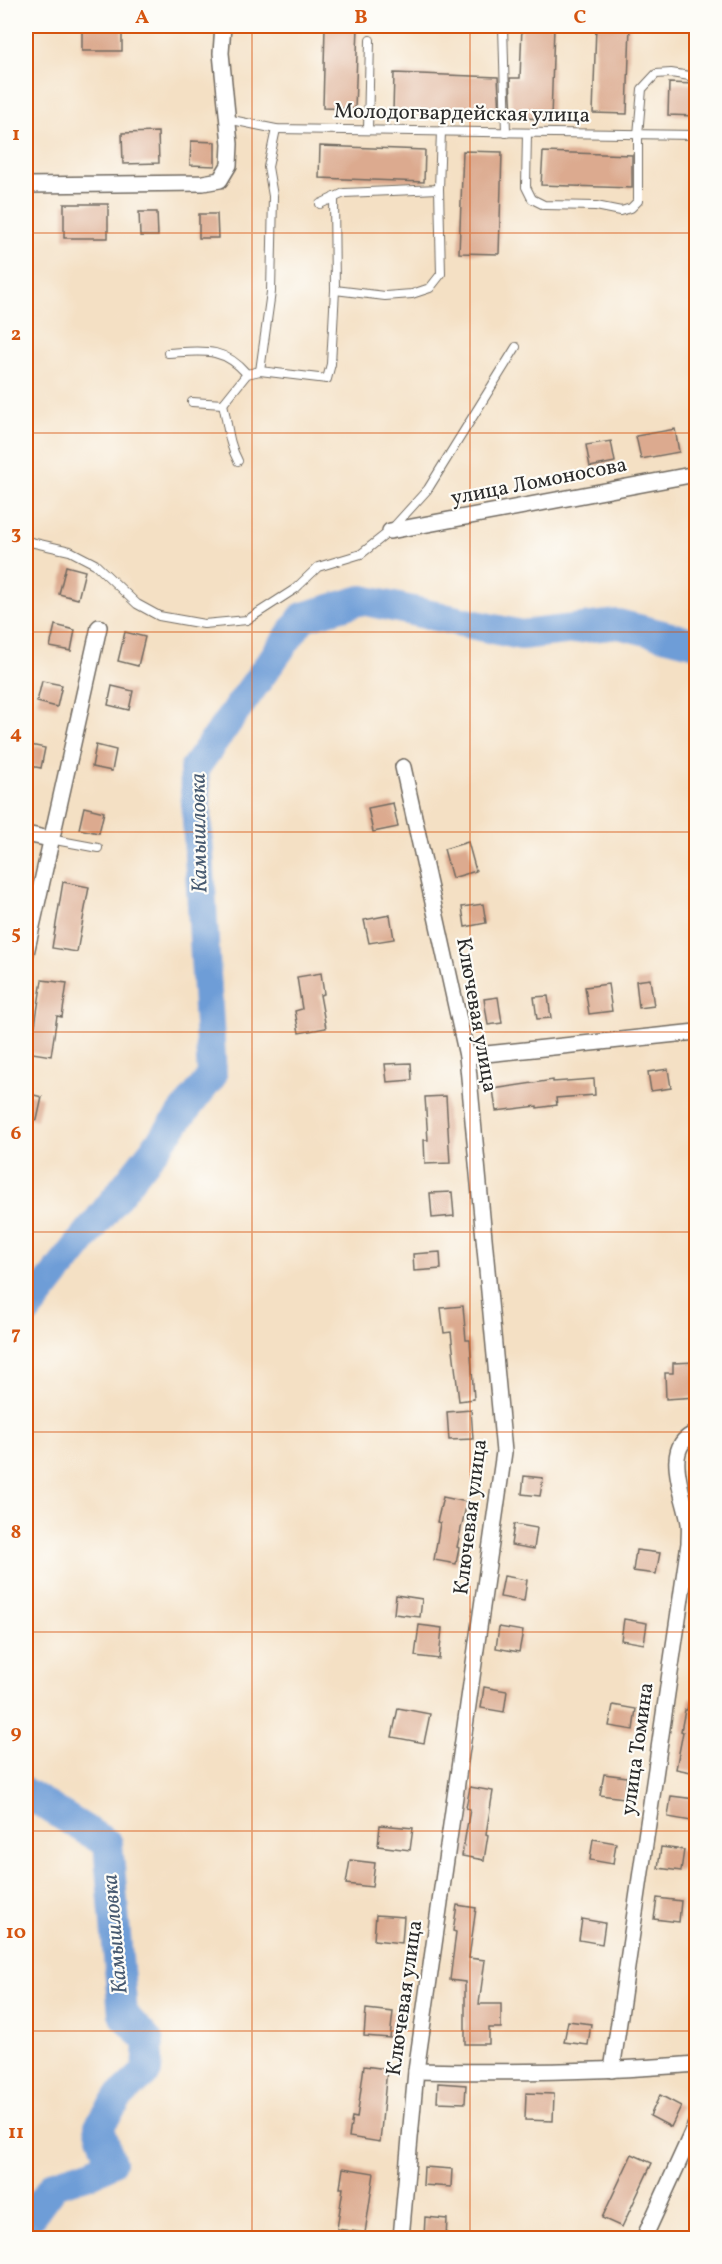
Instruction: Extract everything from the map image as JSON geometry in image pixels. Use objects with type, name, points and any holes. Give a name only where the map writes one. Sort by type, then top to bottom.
[{"type":"street","points":[[26,185],[203,183],[220,180],[229,165],[230,144],[221,52],[223,26]]},
{"type":"street","name":"улица Ломоносова","points":[[390,531],[696,474]]},
{"type":"street","points":[[26,953],[99,627]]},
{"type":"street","name":"Ключевая улица","points":[[401,2238],[416,2071],[504,1452],[467,1056],[403,767]]},
{"type":"street","points":[[26,834],[50,839]]},
{"type":"street","points":[[467,1056],[696,1032]]},
{"type":"street","name":"улица Томина","points":[[612,2070],[689,1543],[689,1525],[677,1471],[678,1451],[691,1435]]},
{"type":"street","points":[[416,2071],[495,2073],[612,2070],[696,2064]]},
{"type":"street","points":[[644,2238],[696,2124]]},
{"type":"lane","points":[[503,26],[506,133]]},
{"type":"lane","points":[[368,130],[370,40]]},
{"type":"lane","points":[[527,133],[526,187],[532,199],[544,205],[596,206],[621,211],[631,208],[638,201],[638,135],[642,89],[656,74],[671,73],[696,77]]},
{"type":"lane","name":"Молодогвардейская улица","points":[[227,119],[276,129],[696,135]]},
{"type":"lane","points":[[260,371],[271,292],[273,196],[268,167],[276,129]]},
{"type":"lane","points":[[335,290],[385,296],[412,294],[430,288],[441,274],[439,189],[441,131]]},
{"type":"lane","points":[[320,204],[344,193],[439,189]]},
{"type":"lane","points":[[223,404],[247,375],[260,371],[327,379],[331,364],[335,290],[334,197]]},
{"type":"lane","points":[[26,541],[70,551],[95,564],[137,604],[159,616],[204,624],[247,620],[295,589],[318,567],[361,554],[390,531],[428,489],[516,347]]},
{"type":"lane","points":[[168,353],[207,350],[220,353],[236,362],[247,375]]},
{"type":"lane","points":[[192,402],[223,404]]},
{"type":"lane","points":[[223,404],[228,423],[230,446],[238,461]]},
{"type":"lane","points":[[50,839],[98,849]]},
{"type":"building","points":[[82,26],[122,26],[122,51],[82,51]]},
{"type":"building","points":[[325,26],[358,26],[355,109],[323,108]]},
{"type":"building","points":[[522,26],[554,26],[551,119],[512,116],[510,78],[520,78]]},
{"type":"building","points":[[596,26],[630,26],[627,114],[593,113]]},
{"type":"building","points":[[394,73],[498,77],[500,115],[393,112]]},
{"type":"building","points":[[669,83],[696,84],[696,116],[668,115]]},
{"type":"building","points":[[158,132],[159,163],[123,164],[122,133]]},
{"type":"building","points":[[191,141],[215,142],[215,166],[190,165]]},
{"type":"building","points":[[320,146],[425,150],[424,182],[319,178]]},
{"type":"building","points":[[463,151],[502,152],[499,254],[459,253]]},
{"type":"building","points":[[543,152],[632,155],[632,188],[541,185]]},
{"type":"building","points":[[64,204],[108,204],[108,238],[64,238]]},
{"type":"building","points":[[139,212],[157,212],[158,236],[140,236]]},
{"type":"building","points":[[199,214],[217,214],[218,238],[199,238]]},
{"type":"building","points":[[675,429],[679,452],[641,459],[636,436]]},
{"type":"building","points":[[611,441],[615,462],[590,467],[586,445]]},
{"type":"building","points":[[66,566],[85,571],[78,599],[59,594]]},
{"type":"building","points":[[55,625],[75,630],[71,651],[50,647]]},
{"type":"building","points":[[125,632],[145,637],[138,666],[118,661]]},
{"type":"building","points":[[42,681],[62,685],[57,707],[37,702]]},
{"type":"building","points":[[112,686],[133,691],[129,710],[108,705]]},
{"type":"building","points":[[26,744],[45,748],[41,768],[26,765]]},
{"type":"building","points":[[96,745],[116,750],[112,771],[92,767]]},
{"type":"building","points":[[393,803],[398,827],[373,832],[368,808]]},
{"type":"building","points":[[84,807],[104,812],[99,833],[79,829]]},
{"type":"building","points":[[468,842],[476,871],[452,878],[444,849]]},
{"type":"building","points":[[63,882],[89,887],[77,952],[52,948]]},
{"type":"building","points":[[483,904],[486,923],[465,927],[462,907]]},
{"type":"building","points":[[390,915],[394,939],[369,943],[364,920]]},
{"type":"building","points":[[321,973],[324,994],[320,995],[326,1028],[299,1033],[295,1011],[302,1009],[297,977]]},
{"type":"building","points":[[650,979],[654,1006],[639,1008],[636,981]]},
{"type":"building","points":[[42,980],[67,983],[62,1017],[57,1016],[51,1056],[26,1052],[30,1024],[35,1025]]},
{"type":"building","points":[[608,984],[612,1011],[589,1014],[585,987]]},
{"type":"building","points":[[548,996],[551,1018],[537,1019],[534,997]]},
{"type":"building","points":[[498,997],[502,1023],[488,1025],[484,999]]},
{"type":"building","points":[[411,1063],[412,1080],[387,1082],[385,1064]]},
{"type":"building","points":[[668,1069],[671,1088],[651,1091],[648,1072]]},
{"type":"building","points":[[594,1079],[595,1095],[556,1098],[557,1105],[496,1111],[493,1089],[553,1080],[553,1082]]},
{"type":"building","points":[[26,1093],[42,1097],[37,1120],[26,1117]]},
{"type":"building","points":[[446,1096],[450,1163],[425,1164],[424,1140],[428,1140],[425,1097]]},
{"type":"building","points":[[452,1192],[454,1216],[432,1218],[430,1193]]},
{"type":"building","points":[[440,1252],[441,1269],[414,1271],[413,1254]]},
{"type":"building","points":[[463,1306],[466,1340],[470,1340],[474,1399],[459,1401],[451,1332],[444,1333],[441,1308]]},
{"type":"building","points":[[696,1362],[696,1397],[666,1399],[665,1373],[673,1373],[673,1363]]},
{"type":"building","points":[[471,1410],[473,1439],[449,1440],[447,1412]]},
{"type":"building","points":[[524,1476],[543,1478],[540,1496],[522,1494]]},
{"type":"building","points":[[443,1497],[467,1502],[457,1547],[459,1548],[456,1564],[434,1560],[440,1523],[437,1522]]},
{"type":"building","points":[[514,1524],[537,1528],[534,1549],[511,1545]]},
{"type":"building","points":[[636,1550],[660,1553],[656,1574],[633,1571]]},
{"type":"building","points":[[504,1576],[527,1580],[524,1601],[500,1597]]},
{"type":"building","points":[[396,1595],[422,1599],[420,1617],[394,1614]]},
{"type":"building","points":[[624,1619],[647,1623],[644,1644],[621,1640]]},
{"type":"building","points":[[419,1625],[442,1628],[439,1659],[415,1656]]},
{"type":"building","points":[[499,1627],[523,1631],[519,1652],[496,1648]]},
{"type":"building","points":[[484,1687],[507,1691],[504,1712],[481,1708]]},
{"type":"building","points":[[690,1698],[696,1699],[696,1773],[676,1769],[685,1710],[687,1710]]},
{"type":"building","points":[[613,1705],[636,1709],[633,1730],[609,1726]]},
{"type":"building","points":[[398,1708],[430,1714],[424,1743],[392,1737]]},
{"type":"building","points":[[604,1774],[627,1777],[624,1798],[600,1795]]},
{"type":"building","points":[[470,1787],[493,1791],[484,1860],[462,1856],[470,1809],[466,1808]]},
{"type":"building","points":[[671,1796],[695,1799],[691,1821],[668,1817]]},
{"type":"building","points":[[380,1825],[413,1828],[410,1850],[378,1846]]},
{"type":"building","points":[[593,1839],[616,1843],[613,1864],[590,1860]]},
{"type":"building","points":[[661,1847],[684,1850],[681,1871],[658,1868]]},
{"type":"building","points":[[350,1860],[375,1863],[372,1887],[346,1884]]},
{"type":"building","points":[[657,1898],[681,1901],[679,1922],[654,1919]]},
{"type":"building","points":[[457,1905],[476,1908],[469,1958],[485,1960],[479,2004],[501,2004],[501,2028],[489,2028],[489,2044],[465,2044],[465,1982],[450,1980]]},
{"type":"building","points":[[376,1915],[404,1917],[402,1943],[374,1940]]},
{"type":"building","points":[[582,1919],[605,1923],[602,1944],[579,1940]]},
{"type":"building","points":[[366,2009],[393,2012],[390,2038],[364,2036]]},
{"type":"building","points":[[568,2021],[591,2024],[588,2045],[564,2042]]},
{"type":"building","points":[[364,2066],[387,2069],[380,2142],[349,2137],[352,2117],[357,2118]]},
{"type":"building","points":[[438,2083],[466,2085],[465,2103],[437,2102]]},
{"type":"building","points":[[526,2093],[554,2094],[553,2121],[525,2120]]},
{"type":"building","points":[[660,2095],[681,2106],[671,2127],[650,2116]]},
{"type":"building","points":[[632,2154],[652,2163],[622,2227],[602,2218]]},
{"type":"building","points":[[424,2167],[452,2169],[451,2187],[423,2185]]},
{"type":"building","points":[[343,2168],[374,2173],[365,2233],[337,2229],[343,2188],[340,2188]]},
{"type":"building","points":[[425,2217],[447,2219],[446,2238],[424,2237]]},
{"type":"waterway","name":"Камышловка","points":[[26,1312],[212,1076],[194,769],[303,617],[362,600],[521,635],[618,624],[696,643]]},
{"type":"waterway","name":"Камышловка","points":[[26,1793],[108,1844],[123,2014],[149,2042],[147,2071],[119,2097],[99,2126],[111,2162],[93,2172],[54,2184],[26,2222]]}]
